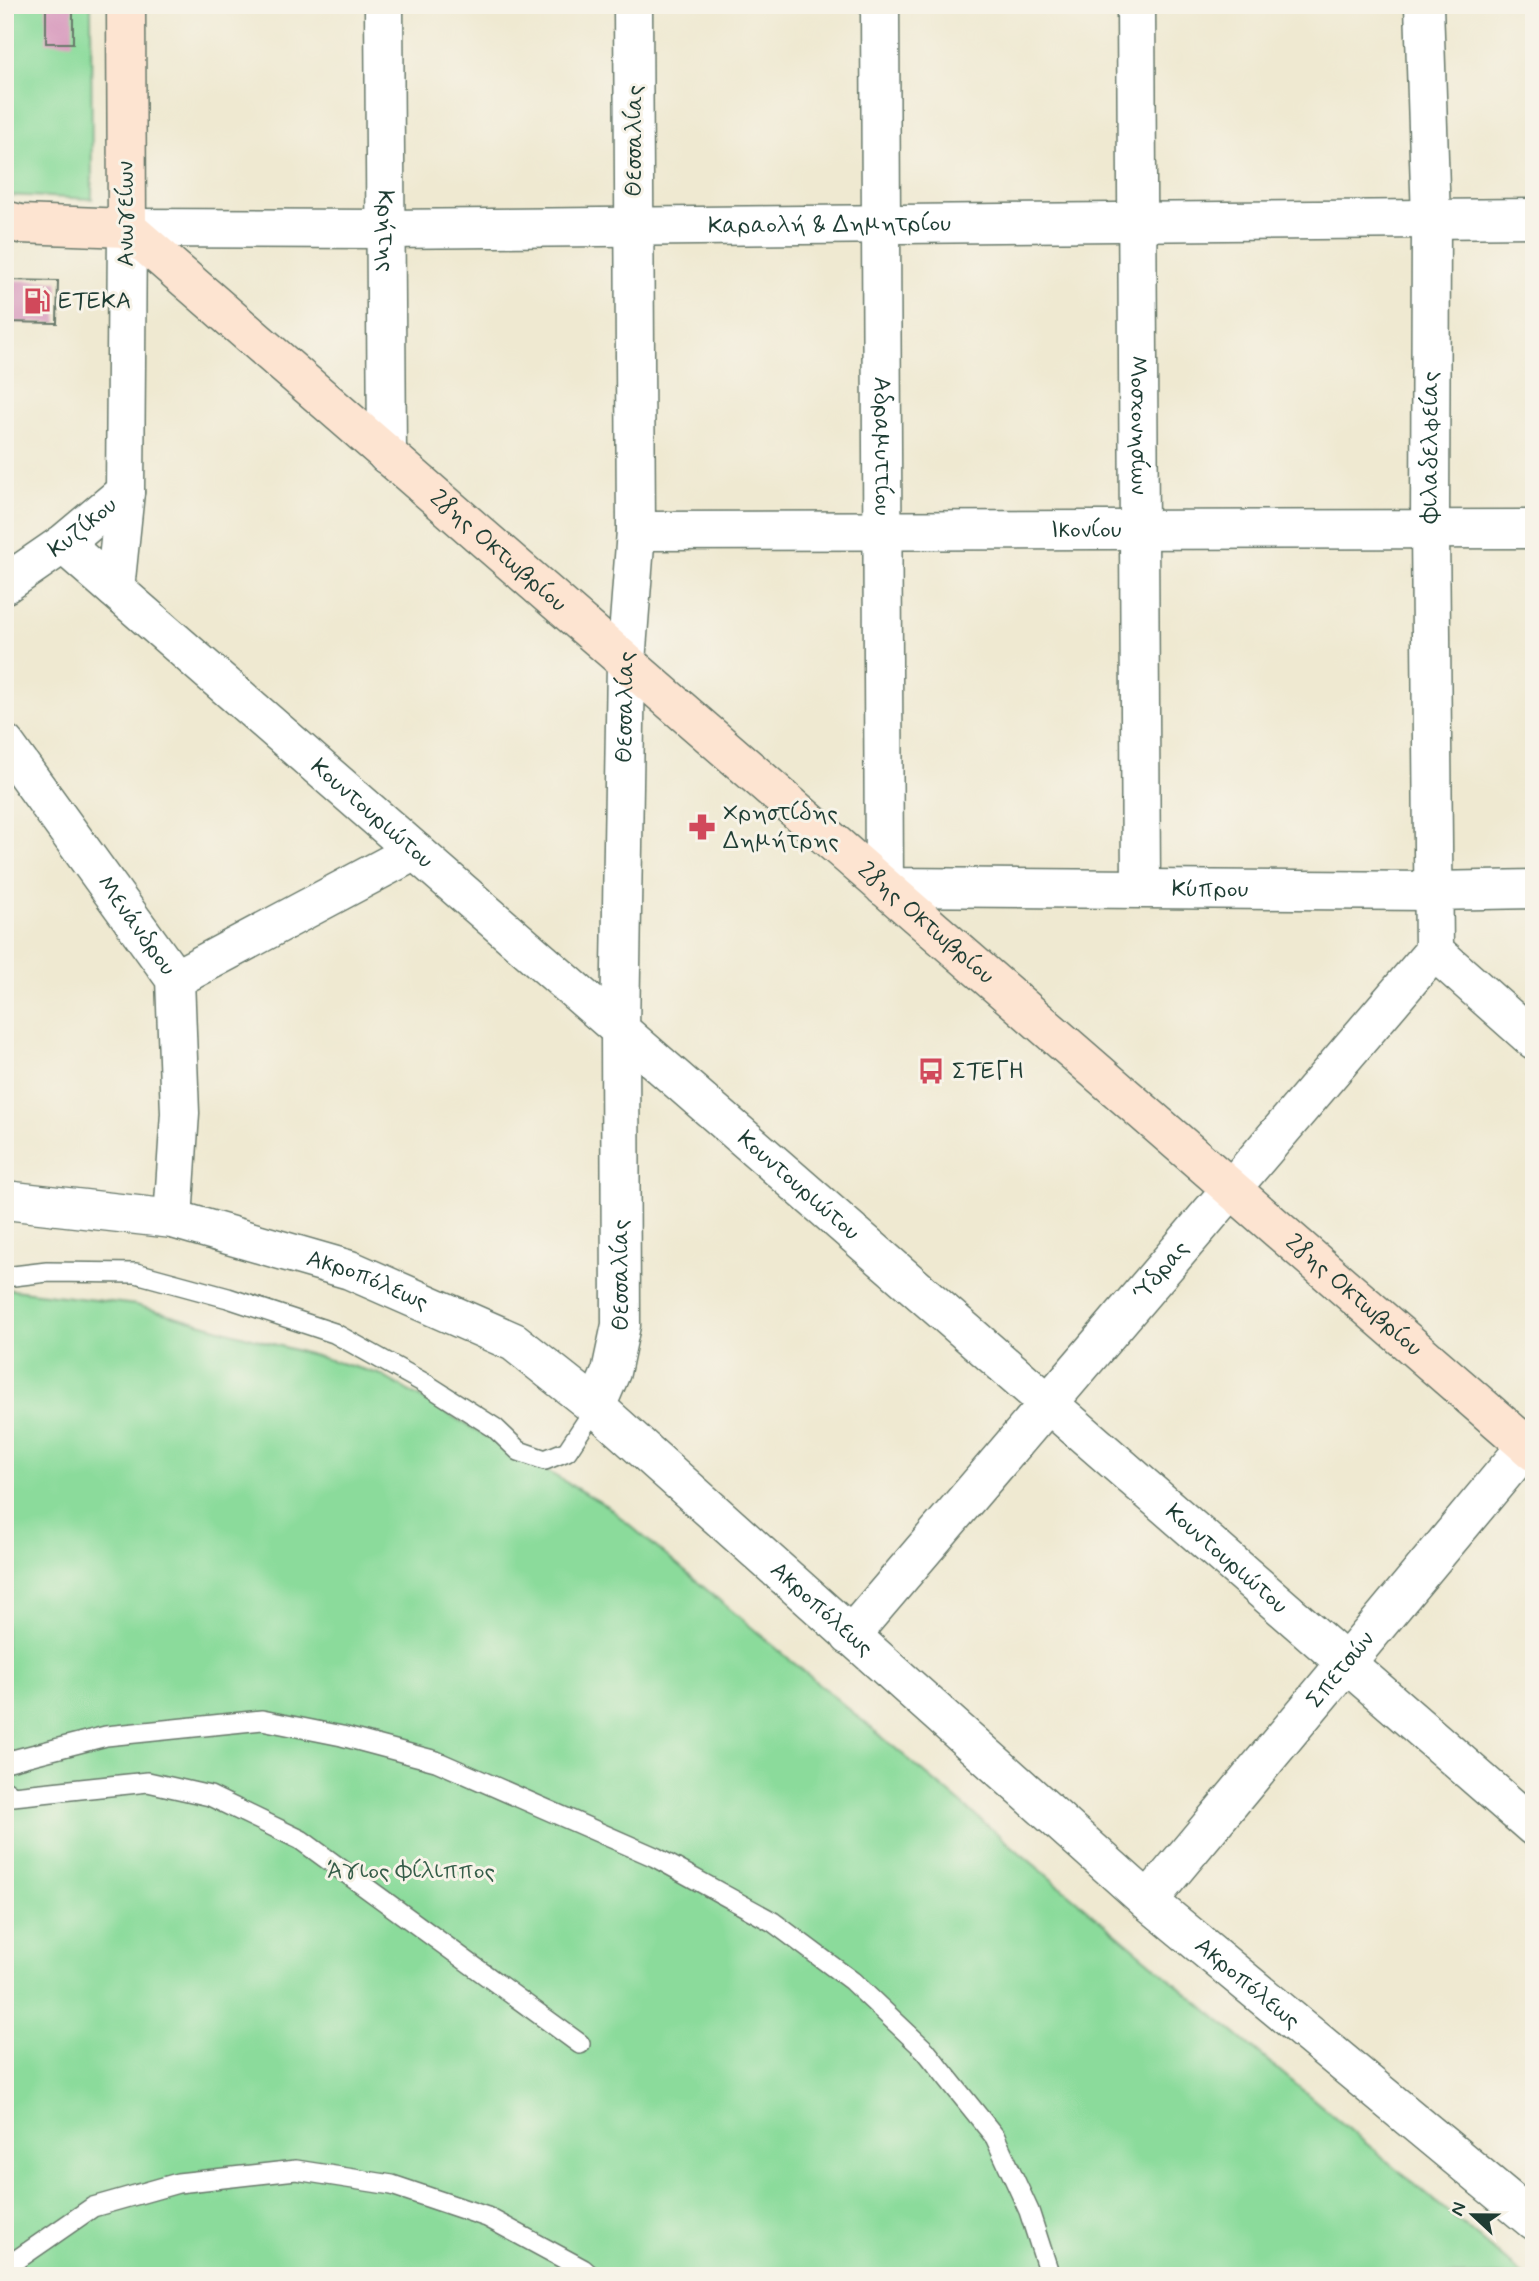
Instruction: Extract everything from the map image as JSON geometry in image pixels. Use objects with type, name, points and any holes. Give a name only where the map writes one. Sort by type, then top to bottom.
[{"type":"main road","name":"Ανωγείων","points":[[126,5],[127,228]]},
{"type":"main road","points":[[5,220],[20,224],[127,228]]},
{"type":"main road","name":"28ης Οκτωβρίου","points":[[127,228],[1231,1189],[1531,1445]]},
{"type":"street","name":"Κρήτης","points":[[384,5],[387,455]]},
{"type":"street","name":"Θεσσαλίας","points":[[596,1407],[611,1372],[621,1325],[620,1030],[626,662],[636,531],[633,5]]},
{"type":"street","name":"Αδραμυττίου","points":[[880,5],[884,887]]},
{"type":"street","name":"Μοσχονησίων","points":[[1136,5],[1141,887]]},
{"type":"street","name":"Φιλαδελφείας","points":[[1424,5],[1431,219],[1433,891]]},
{"type":"street","name":"Καραολή & Δημητρίου","points":[[127,228],[386,229],[1534,219]]},
{"type":"street","name":"Ανωγείων","points":[[115,589],[125,492],[127,228]]},
{"type":"street","name":"Κυζίκου","points":[[5,584],[63,544],[125,492]]},
{"type":"street","name":"Ικονίου","points":[[636,531],[1534,529]]},
{"type":"street","name":"Κουντουριώτου","points":[[63,544],[1534,1827]]},
{"type":"street","name":"Μενάνδρου","points":[[5,744],[175,979],[180,1114],[173,1219]]},
{"type":"street","points":[[175,979],[415,851]]},
{"type":"street","name":"Κύπρου","points":[[884,887],[1433,891],[1534,889]]},
{"type":"street","points":[[1433,891],[1434,951],[1534,1040]]},
{"type":"street","name":"Ύδρας","points":[[850,1636],[1434,951]]},
{"type":"street","name":"Ακροπόλεως","points":[[5,1200],[173,1219],[349,1270],[514,1342],[596,1407],[1147,1901],[1534,2221]]},
{"type":"street","name":"Σπετσών","points":[[1147,1901],[1531,1445]]},
{"type":"lane","points":[[5,1278],[47,1272],[136,1273],[228,1298],[334,1333],[426,1384],[495,1428],[519,1451],[545,1460],[566,1451],[596,1407]]},
{"type":"lane","points":[[5,1762],[106,1736],[262,1720],[342,1735],[436,1761],[654,1857],[774,1922],[852,1981],[926,2050],[995,2137],[1029,2211],[1050,2276]]},
{"type":"lane","points":[[5,1790],[13,1797],[148,1782],[210,1796],[301,1840],[580,2044]]},
{"type":"lane","points":[[5,2268],[93,2207],[178,2183],[296,2170],[392,2185],[487,2217],[583,2269],[591,2276]]},
{"type":"green space","points":[[5,5],[91,5],[92,199],[5,195]]},
{"type":"green space","name":"Άγιος Φίλιππος","points":[[5,1289],[136,1305],[379,1374],[607,1506],[1524,2276],[5,2276]]},
{"type":"building","points":[[46,5],[73,5],[73,43],[46,43]]},
{"type":"building","points":[[5,280],[58,281],[57,323],[5,322]]},
{"type":"place","name":"ΕΤΕΚΑ","points":[[37,301]]},
{"type":"place","name":"Χρηστίδης Δημήτρης","points":[[702,827]]},
{"type":"place","name":"ΣΤΕΓΗ","points":[[931,1071]]}]
